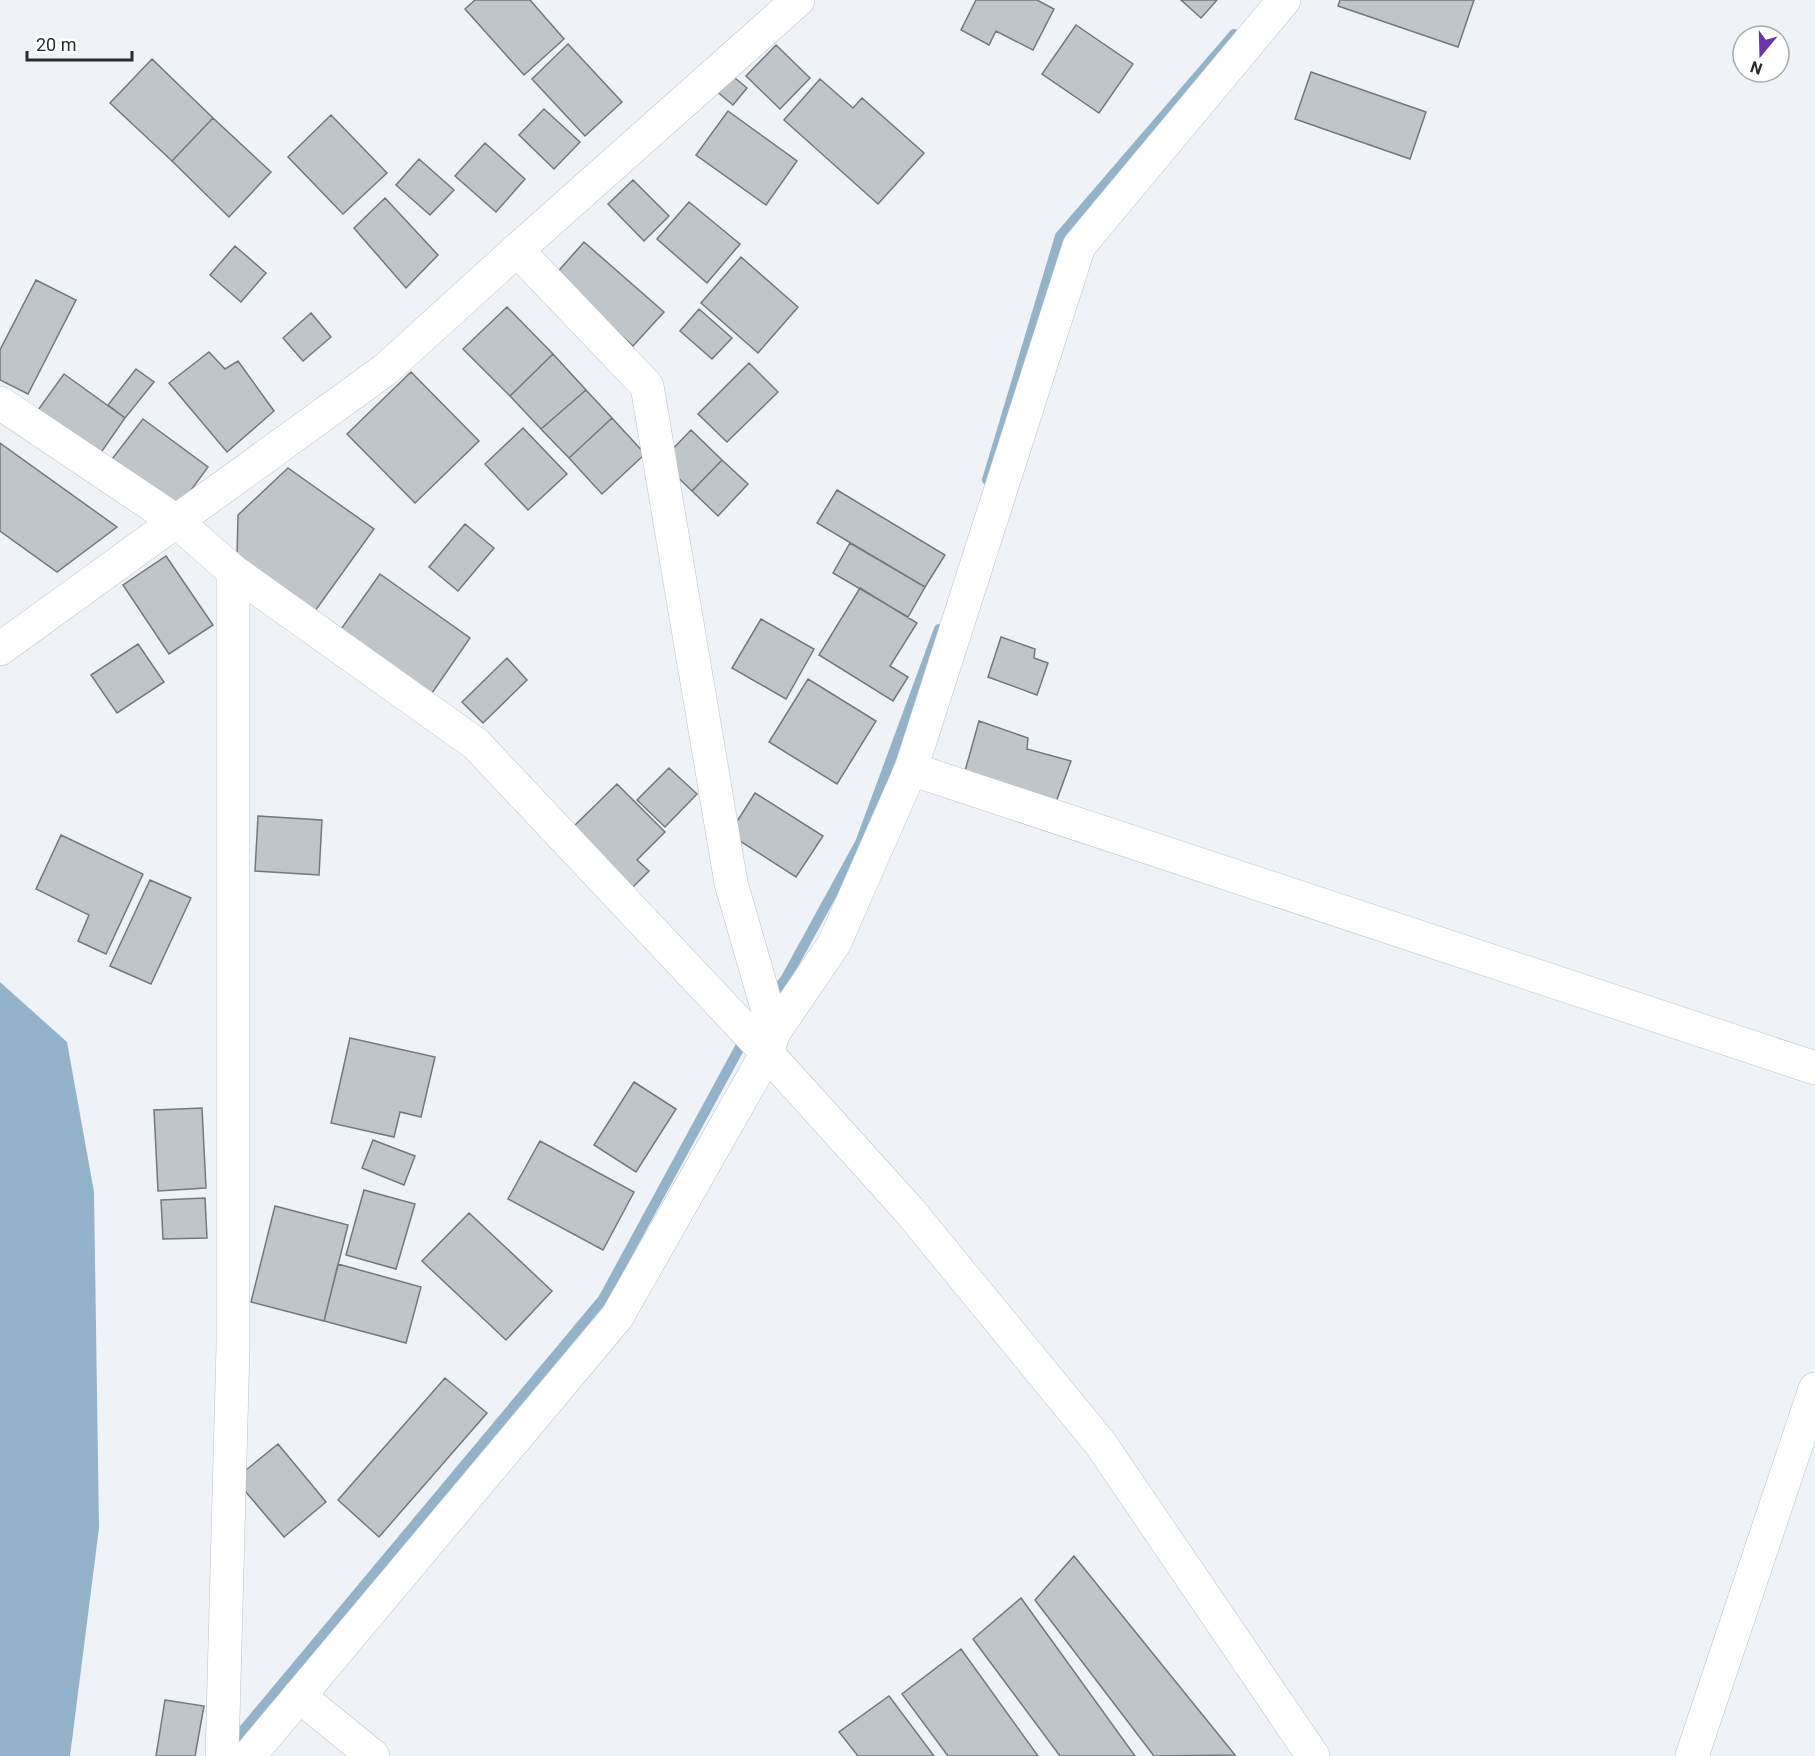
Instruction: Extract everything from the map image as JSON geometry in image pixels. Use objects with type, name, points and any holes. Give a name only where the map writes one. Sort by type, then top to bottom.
[{"type":"street","points":[[0,649],[386,369],[798,0]]},
{"type":"street","points":[[249,1756],[617,1317],[770,1042],[834,944],[911,770],[1079,246],[1284,0]]},
{"type":"street","points":[[517,250],[647,386],[731,883],[770,1042]]},
{"type":"street","points":[[0,403],[176,521],[233,571],[476,744],[770,1042],[1100,1443],[1313,1756]]},
{"type":"street","points":[[222,1756],[233,1346],[233,571]]},
{"type":"street","points":[[911,770],[1815,1068]]},
{"type":"street","points":[[1692,1756],[1815,1389]]},
{"type":"street","points":[[299,1696],[373,1756]]},
{"type":"water","points":[[0,982],[67,1042],[94,1192],[99,1528],[70,1756],[0,1756]]},
{"type":"building","points":[[475,0],[530,0],[564,39],[524,75],[465,9]]},
{"type":"building","points":[[976,0],[1037,0],[1054,9],[1033,50],[996,31],[989,45],[961,30]]},
{"type":"building","points":[[1181,0],[1217,0],[1201,18]]},
{"type":"building","points":[[1340,0],[1474,0],[1458,47],[1338,6]]},
{"type":"building","points":[[1076,25],[1133,64],[1099,113],[1042,74]]},
{"type":"building","points":[[568,44],[622,102],[585,136],[532,79]]},
{"type":"building","points":[[776,45],[810,78],[780,109],[746,76]]},
{"type":"building","points":[[152,59],[213,118],[172,161],[110,103]]},
{"type":"building","points":[[1311,72],[1426,112],[1410,159],[1295,119]]},
{"type":"building","points":[[729,73],[747,88],[733,105],[715,90]]},
{"type":"building","points":[[820,79],[853,108],[862,98],[924,153],[878,204],[784,120]]},
{"type":"building","points":[[544,109],[580,142],[554,169],[519,135]]},
{"type":"building","points":[[728,111],[797,161],[766,205],[696,155]]},
{"type":"building","points":[[331,115],[387,173],[343,214],[288,157]]},
{"type":"building","points":[[213,118],[271,172],[229,217],[172,161]]},
{"type":"building","points":[[485,143],[525,179],[496,212],[455,176]]},
{"type":"building","points":[[419,159],[454,190],[430,215],[396,185]]},
{"type":"building","points":[[633,180],[669,216],[644,241],[608,204]]},
{"type":"building","points":[[385,198],[438,255],[406,288],[354,228]]},
{"type":"building","points":[[689,202],[740,244],[707,283],[657,239]]},
{"type":"building","points":[[584,242],[664,312],[633,346],[554,276]]},
{"type":"building","points":[[235,246],[266,273],[241,302],[210,275]]},
{"type":"building","points":[[741,257],[798,307],[758,353],[701,303]]},
{"type":"building","points":[[36,280],[76,300],[28,394],[0,380],[0,350]]},
{"type":"building","points":[[507,307],[553,354],[510,396],[463,349]]},
{"type":"building","points":[[699,309],[732,338],[712,359],[680,331]]},
{"type":"building","points":[[311,313],[331,337],[303,361],[283,338]]},
{"type":"building","points":[[209,352],[225,369],[238,361],[274,411],[227,452],[169,383]]},
{"type":"building","points":[[553,354],[586,390],[541,429],[510,396]]},
{"type":"building","points":[[749,363],[778,392],[727,442],[698,414]]},
{"type":"building","points":[[136,369],[154,382],[125,418],[108,405]]},
{"type":"building","points":[[411,372],[479,441],[415,503],[347,434]]},
{"type":"building","points":[[64,374],[125,418],[100,454],[38,410]]},
{"type":"building","points":[[586,390],[612,418],[569,458],[541,429]]},
{"type":"building","points":[[612,418],[645,454],[602,494],[569,458]]},
{"type":"building","points":[[143,419],[208,467],[178,508],[112,459]]},
{"type":"building","points":[[523,428],[567,474],[528,510],[485,464]]},
{"type":"building","points":[[691,430],[722,460],[692,491],[661,461]]},
{"type":"building","points":[[0,443],[117,527],[57,572],[0,531]]},
{"type":"building","points":[[722,460],[748,484],[718,516],[692,491]]},
{"type":"building","points":[[288,468],[374,529],[315,611],[237,557],[238,515]]},
{"type":"building","points":[[837,490],[945,555],[925,587],[817,523]]},
{"type":"building","points":[[465,524],[494,548],[458,591],[429,567]]},
{"type":"building","points":[[850,543],[925,587],[908,617],[833,573]]},
{"type":"building","points":[[166,556],[213,625],[169,654],[123,585]]},
{"type":"building","points":[[380,574],[470,638],[430,696],[339,632]]},
{"type":"building","points":[[860,588],[917,623],[890,666],[908,677],[893,701],[819,655]]},
{"type":"building","points":[[761,619],[814,649],[786,699],[732,668]]},
{"type":"building","points":[[1001,637],[1035,649],[1034,658],[1048,663],[1037,695],[988,677]]},
{"type":"building","points":[[138,644],[164,682],[117,713],[91,675]]},
{"type":"building","points":[[507,658],[527,680],[483,723],[462,702]]},
{"type":"building","points":[[808,679],[876,721],[837,784],[769,742]]},
{"type":"building","points":[[979,721],[1028,738],[1027,749],[1071,761],[1056,802],[965,771]]},
{"type":"building","points":[[669,768],[697,794],[665,827],[637,800]]},
{"type":"building","points":[[617,784],[665,832],[637,860],[649,871],[631,889],[571,829]]},
{"type":"building","points":[[755,793],[823,836],[796,877],[729,834]]},
{"type":"building","points":[[258,816],[322,820],[319,875],[255,871]]},
{"type":"building","points":[[61,835],[143,874],[106,954],[78,941],[89,915],[36,889]]},
{"type":"building","points":[[150,880],[191,898],[151,984],[110,966]]},
{"type":"building","points":[[350,1038],[435,1057],[421,1117],[400,1112],[394,1137],[331,1123]]},
{"type":"building","points":[[634,1082],[676,1109],[636,1172],[594,1145]]},
{"type":"building","points":[[202,1108],[206,1188],[158,1191],[154,1110]]},
{"type":"building","points":[[373,1140],[415,1156],[404,1185],[362,1168]]},
{"type":"building","points":[[540,1141],[634,1192],[603,1250],[508,1199]]},
{"type":"building","points":[[364,1190],[415,1204],[396,1269],[346,1255]]},
{"type":"building","points":[[205,1198],[207,1238],[163,1239],[161,1200]]},
{"type":"building","points":[[275,1206],[348,1225],[324,1321],[251,1302]]},
{"type":"building","points":[[469,1213],[552,1291],[506,1340],[422,1261]]},
{"type":"building","points":[[338,1264],[421,1287],[406,1343],[324,1321]]},
{"type":"building","points":[[445,1378],[487,1413],[379,1537],[338,1500]]},
{"type":"building","points":[[278,1444],[326,1502],[284,1537],[235,1479]]},
{"type":"building","points":[[1074,1556],[1235,1755],[1154,1756],[1035,1600]]},
{"type":"building","points":[[1021,1598],[1135,1756],[1060,1756],[973,1639]]},
{"type":"building","points":[[961,1649],[1038,1756],[948,1756],[902,1694]]},
{"type":"building","points":[[889,1696],[934,1756],[858,1756],[839,1732]]},
{"type":"building","points":[[165,1700],[204,1706],[195,1756],[156,1756]]},
{"type":"waterway","points":[[987,480],[1060,236],[1234,34]]},
{"type":"waterway","points":[[771,998],[786,978],[860,843],[939,629]]},
{"type":"waterway","points":[[230,1746],[603,1299],[746,1036]]}]
